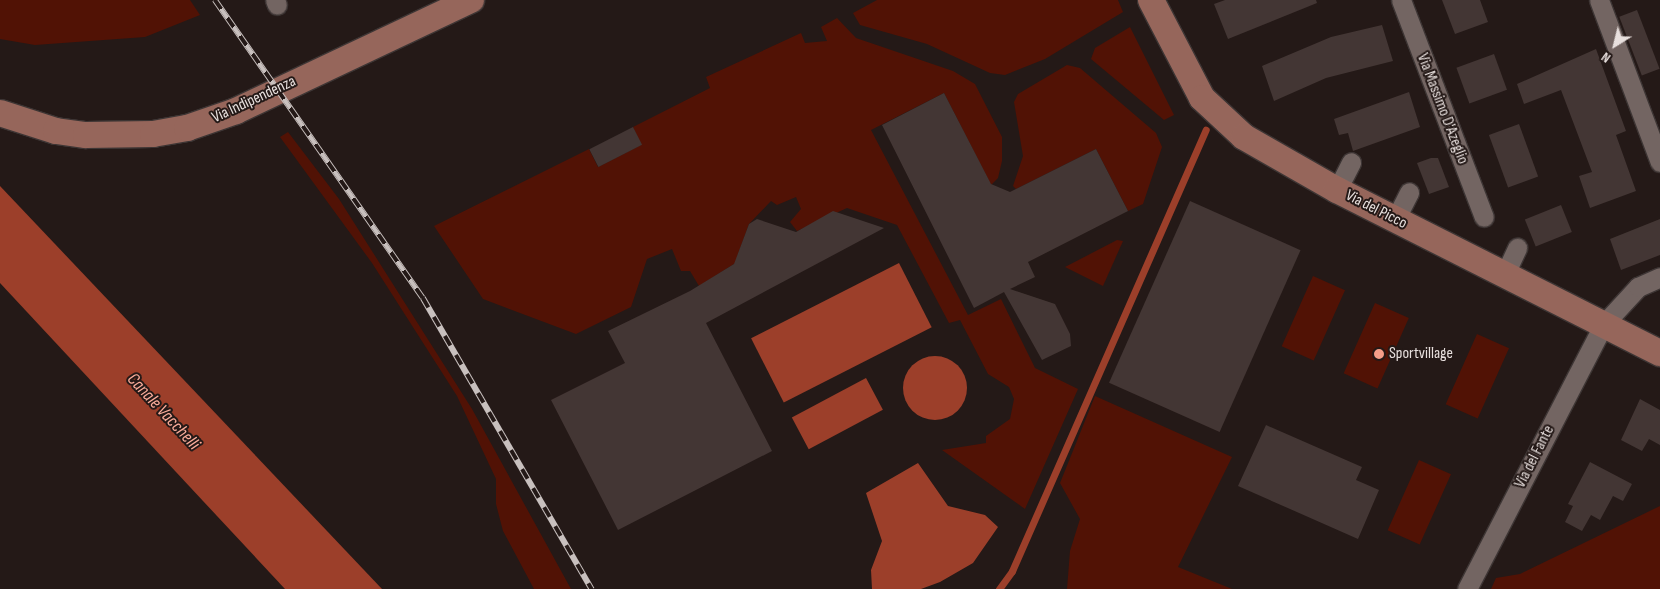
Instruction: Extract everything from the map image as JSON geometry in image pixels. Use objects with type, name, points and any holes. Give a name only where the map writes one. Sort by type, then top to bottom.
[{"type":"main road","name":"Via Indipendenza","points":[[24,121],[56,132],[118,137],[186,128],[236,111],[471,0]]},
{"type":"main road","name":"Via del Picco","points":[[1151,0],[1186,74],[1221,120],[1337,190],[1549,297],[1606,321],[1660,353]]},
{"type":"main road","points":[[0,108],[24,121]]},
{"type":"main road","points":[[0,113],[24,121]]},
{"type":"street","name":"Via Massimo D'Azeglio","points":[[1401,0],[1484,217]]},
{"type":"street","points":[[1599,0],[1660,162]]},
{"type":"street","points":[[1337,190],[1351,162]]},
{"type":"street","points":[[1395,220],[1409,192]]},
{"type":"street","points":[[1504,274],[1517,248]]},
{"type":"street","name":"Via del Fante","points":[[1467,589],[1606,321],[1638,286],[1660,278]]},
{"type":"shaded area","points":[[0,0],[190,0],[200,15],[145,37],[35,45],[0,39]]},
{"type":"shaded area","points":[[877,0],[1118,0],[1123,12],[1045,59],[1005,75],[990,73],[927,44],[860,25],[853,13]]},
{"type":"shaded area","points":[[837,18],[856,38],[953,71],[975,84],[1002,137],[1002,161],[998,178],[991,185],[944,93],[871,130],[968,315],[1001,299],[1035,368],[1078,389],[1025,509],[942,450],[986,443],[986,436],[1010,419],[1014,399],[1009,387],[988,374],[960,320],[949,323],[897,225],[847,208],[797,231],[790,222],[801,209],[796,197],[777,205],[771,201],[749,224],[737,257],[742,259],[699,286],[690,271],[681,271],[672,249],[647,259],[631,307],[576,334],[483,299],[434,226],[589,149],[598,167],[641,145],[633,127],[710,88],[706,77],[801,33],[805,43],[827,41],[821,27]]},
{"type":"shaded area","points":[[1130,27],[1174,115],[1164,120],[1091,59],[1095,48]]},
{"type":"shaded area","points":[[1067,65],[1080,68],[1156,133],[1162,147],[1143,204],[1128,211],[1096,149],[1016,189],[1013,186],[1023,156],[1014,102],[1018,94]]},
{"type":"shaded area","points":[[288,132],[339,199],[472,409],[571,589],[534,589],[503,531],[496,504],[496,479],[457,396],[372,263],[280,137]]},
{"type":"shaded area","points":[[1117,240],[1123,241],[1103,286],[1065,267]]},
{"type":"shaded area","points":[[1313,276],[1345,290],[1314,361],[1282,346]]},
{"type":"shaded area","points":[[1375,303],[1409,318],[1377,388],[1344,373]]},
{"type":"shaded area","points":[[1477,334],[1509,348],[1478,419],[1446,404]]},
{"type":"shaded area","points":[[1095,396],[1232,457],[1178,567],[1232,589],[1067,589],[1070,551],[1080,519],[1060,483]]},
{"type":"shaded area","points":[[1419,460],[1451,474],[1420,545],[1388,530]]},
{"type":"shaded area","points":[[1660,506],[1660,589],[1491,589],[1496,578],[1520,574]]},
{"type":"water","name":"Canale Vacchelli","points":[[0,186],[382,589],[285,589],[0,283]]},
{"type":"water","points":[[899,263],[932,327],[784,403],[751,338]]},
{"type":"water","points":[[935,356],[947,358],[958,365],[965,376],[967,388],[965,400],[958,411],[947,418],[935,420],[923,418],[912,411],[905,400],[903,388],[905,376],[912,365],[923,358]]},
{"type":"water","points":[[866,378],[883,410],[809,449],[792,417]]},
{"type":"water","points":[[918,463],[948,506],[985,515],[998,527],[973,563],[940,582],[921,589],[872,589],[871,570],[882,541],[866,493]]},
{"type":"building","points":[[1225,0],[1316,0],[1317,3],[1228,39],[1214,4]]},
{"type":"building","points":[[1442,0],[1480,0],[1488,22],[1455,34]]},
{"type":"building","points":[[1637,10],[1660,69],[1642,76],[1619,17]]},
{"type":"building","points":[[1382,25],[1393,61],[1326,78],[1274,101],[1262,66],[1331,37]]},
{"type":"building","points":[[1596,49],[1626,131],[1616,135],[1636,191],[1590,208],[1579,176],[1592,172],[1561,90],[1524,104],[1517,84]]},
{"type":"building","points":[[1494,54],[1507,90],[1469,103],[1456,68]]},
{"type":"building","points":[[1409,92],[1420,127],[1353,151],[1348,133],[1339,135],[1334,119]]},
{"type":"building","points":[[944,93],[991,184],[1010,192],[1096,149],[1128,211],[1028,262],[1035,277],[1010,289],[1055,304],[1070,334],[1071,346],[1042,360],[1004,292],[974,308],[882,125]]},
{"type":"building","points":[[1519,124],[1538,177],[1508,188],[1489,135]]},
{"type":"building","points":[[633,127],[642,145],[598,167],[589,149]]},
{"type":"building","points":[[1431,158],[1438,158],[1449,187],[1429,194],[1417,163]]},
{"type":"building","points":[[1190,201],[1301,250],[1220,432],[1109,383]]},
{"type":"building","points":[[1561,205],[1572,232],[1536,246],[1525,220]]},
{"type":"building","points":[[833,211],[884,228],[706,323],[772,451],[618,530],[551,400],[625,363],[608,331],[690,291],[734,264],[749,224],[757,219],[796,232]]},
{"type":"building","points":[[1660,219],[1660,255],[1621,270],[1610,239]]},
{"type":"building","points":[[1640,399],[1660,410],[1660,445],[1649,439],[1642,451],[1621,440]]},
{"type":"building","points":[[1266,425],[1362,467],[1356,480],[1379,490],[1358,539],[1238,486]]},
{"type":"building","points":[[1590,462],[1632,484],[1623,501],[1613,496],[1600,520],[1591,515],[1582,531],[1565,522],[1573,506],[1568,504]]},
{"type":"waterway","points":[[999,589],[1012,571],[1206,130]]},
{"type":"railway","points":[[215,0],[423,298],[592,589]]},
{"type":"place","name":"Sportvillage","points":[[1379,354]]}]
